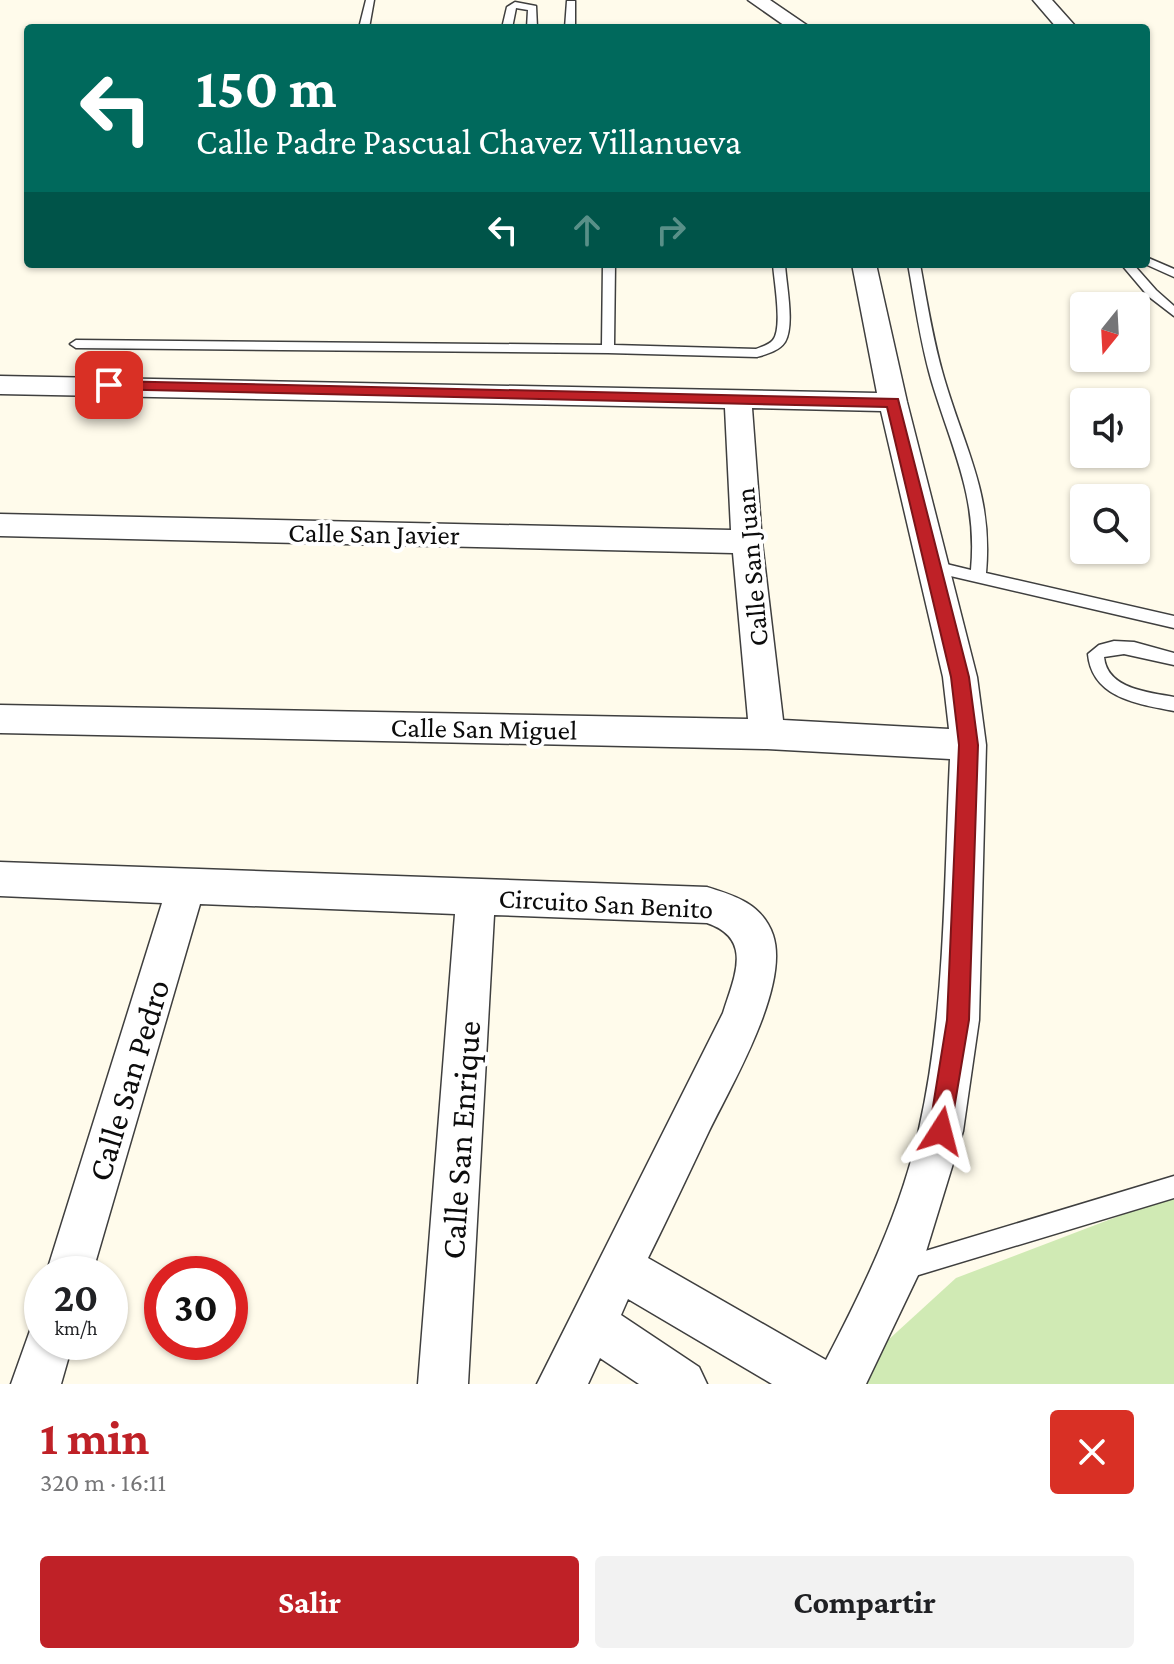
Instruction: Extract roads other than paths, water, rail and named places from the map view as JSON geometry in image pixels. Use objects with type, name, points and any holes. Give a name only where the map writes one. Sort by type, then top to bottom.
[{"type":"street","points":[[757,0],[795,24]]},
{"type":"street","points":[[1042,0],[1063,24]]},
{"type":"street","points":[[840,1384],[897,1271],[941,1131],[958,1020],[968,745],[960,677],[893,402],[865,268]]},
{"type":"street","points":[[7,384],[893,402]]},
{"type":"street","name":"Calle San Juan","points":[[738,400],[747,542],[767,734]]},
{"type":"street","name":"Calle San Javier","points":[[0,525],[747,542]]},
{"type":"street","name":"Calle San Miguel","points":[[0,719],[767,734],[968,745]]},
{"type":"street","name":"Circuito San Benito","points":[[0,879],[707,905],[745,920],[756,937],[757,966],[741,1020],[562,1384]]},
{"type":"street","name":"Calle San Pedro","points":[[74,1256],[186,886]]},
{"type":"street","name":"Calle San Enrique","points":[[443,1384],[476,897]]},
{"type":"street","points":[[620,1268],[819,1384]]},
{"type":"street","points":[[591,1323],[682,1384]]},
{"type":"street","points":[[36,1384],[43,1360]]},
{"type":"lane","points":[[365,24],[370,0]]},
{"type":"lane","points":[[570,24],[571,1]]},
{"type":"lane","points":[[508,24],[511,7],[515,5],[533,8],[532,24]]},
{"type":"lane","points":[[1150,262],[1174,273]]},
{"type":"lane","points":[[608,349],[609,268]]},
{"type":"lane","points":[[76,344],[757,353],[771,348],[780,340],[779,268]]},
{"type":"lane","points":[[915,268],[936,375],[977,493],[983,544],[978,577]]},
{"type":"lane","points":[[1130,268],[1174,312]]},
{"type":"lane","points":[[934,567],[1174,622]]},
{"type":"lane","points":[[1174,659],[1133,649],[1106,647],[1096,654],[1095,666],[1102,679],[1118,689],[1174,704]]},
{"type":"lane","points":[[897,1271],[1174,1187]]}]
